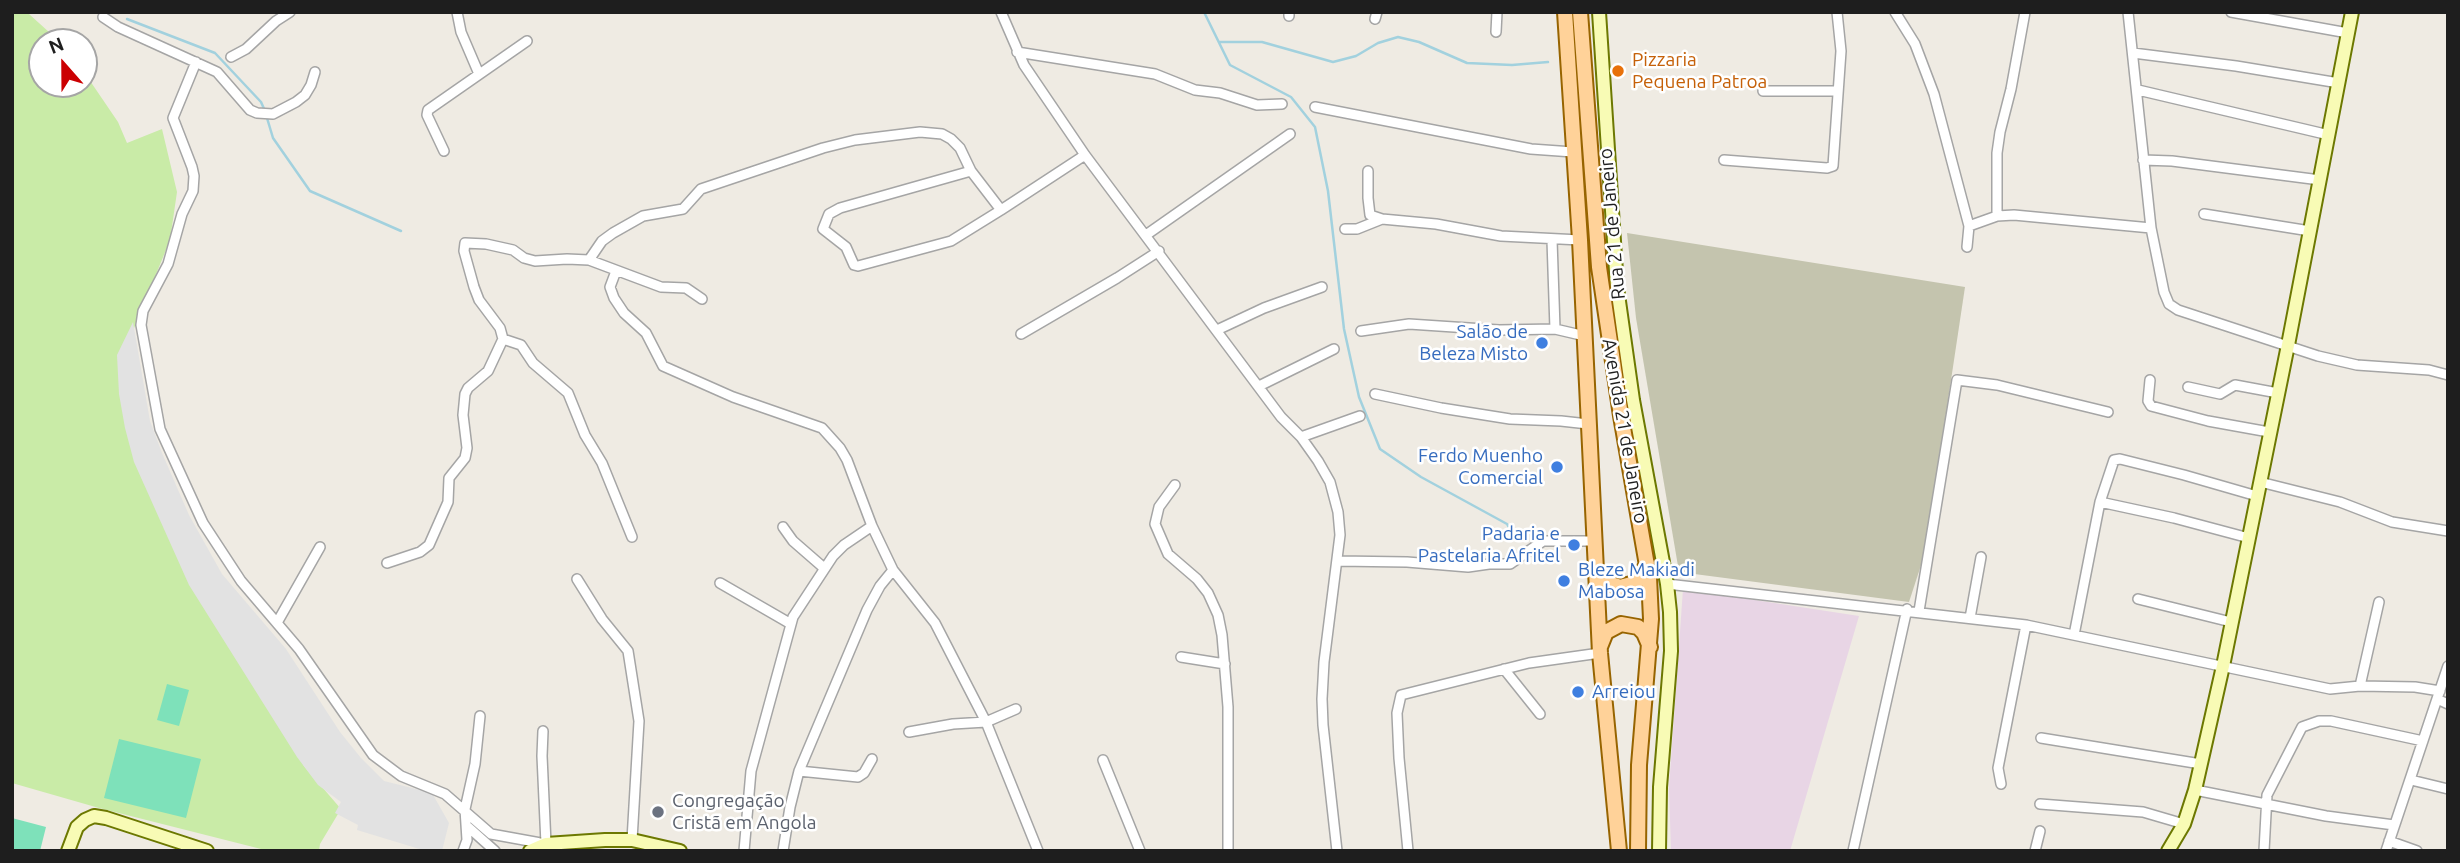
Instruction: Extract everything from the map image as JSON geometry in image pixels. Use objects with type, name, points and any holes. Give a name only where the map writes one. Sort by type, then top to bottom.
[{"type":"main road","name":"Avenida 21 de Janeiro","points":[[1564,12],[1580,240],[1600,650],[1619,851]]},
{"type":"main road","name":"Avenida 21 de Janeiro","points":[[1580,12],[1599,267],[1621,416],[1647,562],[1651,619],[1639,765],[1638,815],[1641,851]]},
{"type":"main road","points":[[1596,569],[1605,582],[1612,586],[1628,586],[1641,577],[1647,562]]},
{"type":"main road","points":[[1600,650],[1606,632],[1621,624],[1638,627],[1644,633],[1650,648]]},
{"type":"street","points":[[231,57],[246,50],[276,21],[290,12]]},
{"type":"street","points":[[457,12],[461,32],[479,74]]},
{"type":"street","points":[[1000,12],[1017,52],[1085,155],[1281,417],[1301,438],[1330,482],[1339,512],[1340,535],[1322,698],[1337,851]]},
{"type":"street","points":[[1496,32],[1497,12]]},
{"type":"street","name":"Rua 21 de Janeiro","points":[[1599,12],[1616,287],[1633,400],[1667,583],[1671,651],[1660,787],[1659,851]]},
{"type":"street","points":[[1724,160],[1833,166],[1840,36],[1837,12]]},
{"type":"street","points":[[1895,12],[1915,44],[1934,94],[1969,226],[1966,247]]},
{"type":"street","points":[[1997,216],[1997,153],[2025,12]]},
{"type":"street","points":[[2128,12],[2151,228],[2169,304],[2178,310],[2318,356],[2357,365],[2429,370],[2448,375]]},
{"type":"street","points":[[2231,12],[2348,33]]},
{"type":"street","points":[[2168,851],[2183,824],[2195,790],[2223,666],[2311,231],[2352,12]]},
{"type":"street","points":[[103,17],[118,27],[217,72],[250,110],[257,113],[273,114],[305,95],[315,72]]},
{"type":"street","points":[[444,151],[427,112],[527,41]]},
{"type":"street","points":[[1017,52],[1155,74],[1195,90],[1220,93],[1257,105],[1282,104]]},
{"type":"street","points":[[2133,53],[2236,65],[2339,83]]},
{"type":"street","points":[[196,62],[173,118],[192,167],[193,191],[182,214],[168,264],[143,311],[141,325],[160,429],[203,523],[241,581],[278,621],[373,755],[401,776],[445,794],[491,834],[546,844],[588,846],[628,840],[680,851]]},
{"type":"street","points":[[2138,90],[2329,135]]},
{"type":"street","points":[[1763,91],[1838,91]]},
{"type":"street","points":[[1315,107],[1531,149],[1573,152]]},
{"type":"street","points":[[589,260],[602,241],[613,233],[643,216],[683,209],[701,189],[844,143],[920,132],[942,134],[951,139],[960,148],[971,171],[1001,210]]},
{"type":"street","points":[[1146,235],[1290,134]]},
{"type":"street","points":[[971,171],[840,208],[829,214],[823,229],[846,247],[854,265],[913,253],[951,241],[1085,155]]},
{"type":"street","points":[[2143,160],[2172,161],[2320,180]]},
{"type":"street","points":[[1368,171],[1370,215],[1382,219],[1436,224],[1501,236],[1580,240]]},
{"type":"street","points":[[2204,214],[2311,231]]},
{"type":"street","points":[[1969,226],[1997,216],[2025,215],[2151,228]]},
{"type":"street","points":[[1345,229],[1357,229],[1382,219]]},
{"type":"street","points":[[1552,240],[1555,329]]},
{"type":"street","points":[[387,563],[420,552],[429,545],[448,502],[449,478],[464,458],[467,448],[463,415],[465,394],[468,388],[488,371],[503,339],[500,328],[479,300],[464,251],[465,243],[513,250],[524,258],[535,261],[548,262],[567,258],[589,260],[661,287],[686,288],[702,299]]},
{"type":"street","points":[[1021,334],[1159,251]]},
{"type":"street","points":[[616,271],[610,287],[614,298],[624,313],[646,333],[661,365],[733,397],[822,428],[841,448],[893,570],[936,624],[986,722],[1038,851]]},
{"type":"street","points":[[1217,330],[1264,308],[1322,287]]},
{"type":"street","points":[[1361,331],[1409,324],[1499,330],[1555,329],[1585,336]]},
{"type":"street","points":[[503,339],[522,345],[533,363],[568,393],[585,435],[603,463],[632,537]]},
{"type":"street","points":[[1259,386],[1334,349]]},
{"type":"street","points":[[1919,611],[1957,380],[1997,385],[2108,412]]},
{"type":"street","points":[[2150,380],[2148,401],[2151,406],[2208,421],[2269,432]]},
{"type":"street","points":[[2188,387],[2220,394],[2235,385],[2278,393]]},
{"type":"street","points":[[1376,394],[1510,419],[1588,424]]},
{"type":"street","points":[[1301,438],[1360,416]]},
{"type":"street","points":[[2074,635],[2100,502],[2113,462],[2120,459],[2257,496]]},
{"type":"street","points":[[2260,482],[2340,502],[2392,522],[2448,531]]},
{"type":"street","points":[[1175,485],[1159,507],[1156,524],[1168,554],[1198,579],[1218,615],[1225,664],[1228,851]]},
{"type":"street","points":[[2100,502],[2249,538]]},
{"type":"street","points":[[744,851],[751,771],[791,624],[824,568],[844,545],[872,526]]},
{"type":"street","points":[[783,527],[793,541],[824,568]]},
{"type":"street","points":[[1338,561],[1407,562],[1468,567],[1510,564],[1543,541],[1595,541]]},
{"type":"street","points":[[278,621],[320,547]]},
{"type":"street","points":[[1970,618],[1981,557]]},
{"type":"street","points":[[783,851],[799,771],[841,666],[867,610],[880,586],[893,570]]},
{"type":"street","points":[[577,579],[602,620],[628,651],[639,721],[628,840]]},
{"type":"street","points":[[720,583],[791,624]]},
{"type":"street","points":[[1667,583],[2026,625],[2323,688],[2415,687],[2438,695],[2448,704]]},
{"type":"street","points":[[2137,599],[2231,622]]},
{"type":"street","points":[[2360,686],[2379,602]]},
{"type":"street","points":[[1853,851],[1907,609]]},
{"type":"street","points":[[2001,784],[1998,768],[2026,625]]},
{"type":"street","points":[[1408,851],[1399,758],[1399,698],[1402,694],[1504,669],[1600,650]]},
{"type":"street","points":[[1181,657],[1225,664]]},
{"type":"street","points":[[2417,851],[2387,846],[2448,666]]},
{"type":"street","points":[[1504,669],[1540,715]]},
{"type":"street","points":[[909,732],[953,724],[986,722],[1016,709]]},
{"type":"street","points":[[463,851],[467,840],[465,809],[475,764],[480,716]]},
{"type":"street","points":[[2263,851],[2265,805],[2272,782],[2297,735],[2307,724],[2331,721],[2423,741]]},
{"type":"street","points":[[543,732],[546,844]]},
{"type":"street","points":[[2041,738],[2201,764]]},
{"type":"street","points":[[799,771],[858,777],[864,773],[872,759]]},
{"type":"street","points":[[1103,760],[1140,851]]},
{"type":"street","points":[[2411,780],[2448,789]]},
{"type":"street","points":[[2195,790],[2265,805],[2394,825]]},
{"type":"street","points":[[2040,804],[2143,812],[2164,816],[2183,824]]},
{"type":"street","points":[[68,851],[77,827],[94,816],[207,851]]},
{"type":"street","points":[[467,826],[495,851]]},
{"type":"street","points":[[2035,851],[2040,831]]},
{"type":"street","points":[[612,851],[628,840]]},
{"type":"street","points":[[530,851],[546,844]]},
{"type":"shaded area","points":[[1627,233],[1965,287],[1925,553],[1909,602],[1679,572],[1636,318]]},
{"type":"shaded area","points":[[133,322],[150,421],[189,515],[222,574],[286,649],[340,732],[361,758],[384,781],[432,793],[449,823],[442,851],[426,851],[357,830],[358,825],[335,813],[341,802],[318,785],[297,757],[189,585],[134,462],[125,428],[119,394],[117,355]]},
{"type":"shaded area","points":[[1683,589],[1859,616],[1790,851],[1671,851],[1669,788]]},
{"type":"green space","points":[[12,12],[29,14],[44,28],[28,28],[28,98],[98,98],[98,93],[118,122],[127,143],[162,129],[177,192],[170,240],[128,343],[126,387],[304,766],[341,809],[320,844],[319,851],[269,851],[12,783]]},
{"type":"green space","points":[[167,684],[189,690],[179,726],[157,720]]},
{"type":"green space","points":[[119,739],[201,759],[186,818],[104,798]]},
{"type":"green space","points":[[12,818],[46,827],[40,851],[12,851]]},
{"type":"waterway","points":[[1204,12],[1230,65],[1291,97],[1315,127],[1328,191],[1344,329],[1359,397],[1380,449],[1421,477],[1507,524],[1516,540]]},
{"type":"waterway","points":[[127,19],[215,53],[261,102],[265,111]]},
{"type":"waterway","points":[[1219,42],[1262,42],[1333,62],[1356,56],[1378,43],[1398,37],[1419,42],[1467,63],[1512,65],[1548,62]]},
{"type":"waterway","points":[[267,118],[273,138],[310,191],[401,231]]},
{"type":"place","name":"Pizzaria Pequena Patroa","points":[[1618,71]]},
{"type":"place","name":"Salão de Beleza Misto","points":[[1542,343]]},
{"type":"place","name":"Ferdo Muenho Comercial","points":[[1557,467]]},
{"type":"place","name":"Padaria e Pastelaria Afritel","points":[[1574,545]]},
{"type":"place","name":"Bleze Makiadi Mabosa","points":[[1564,581]]},
{"type":"place","name":"Arreiou","points":[[1578,692]]},
{"type":"place","name":"Congregação Cristã em Angola","points":[[658,812]]}]
